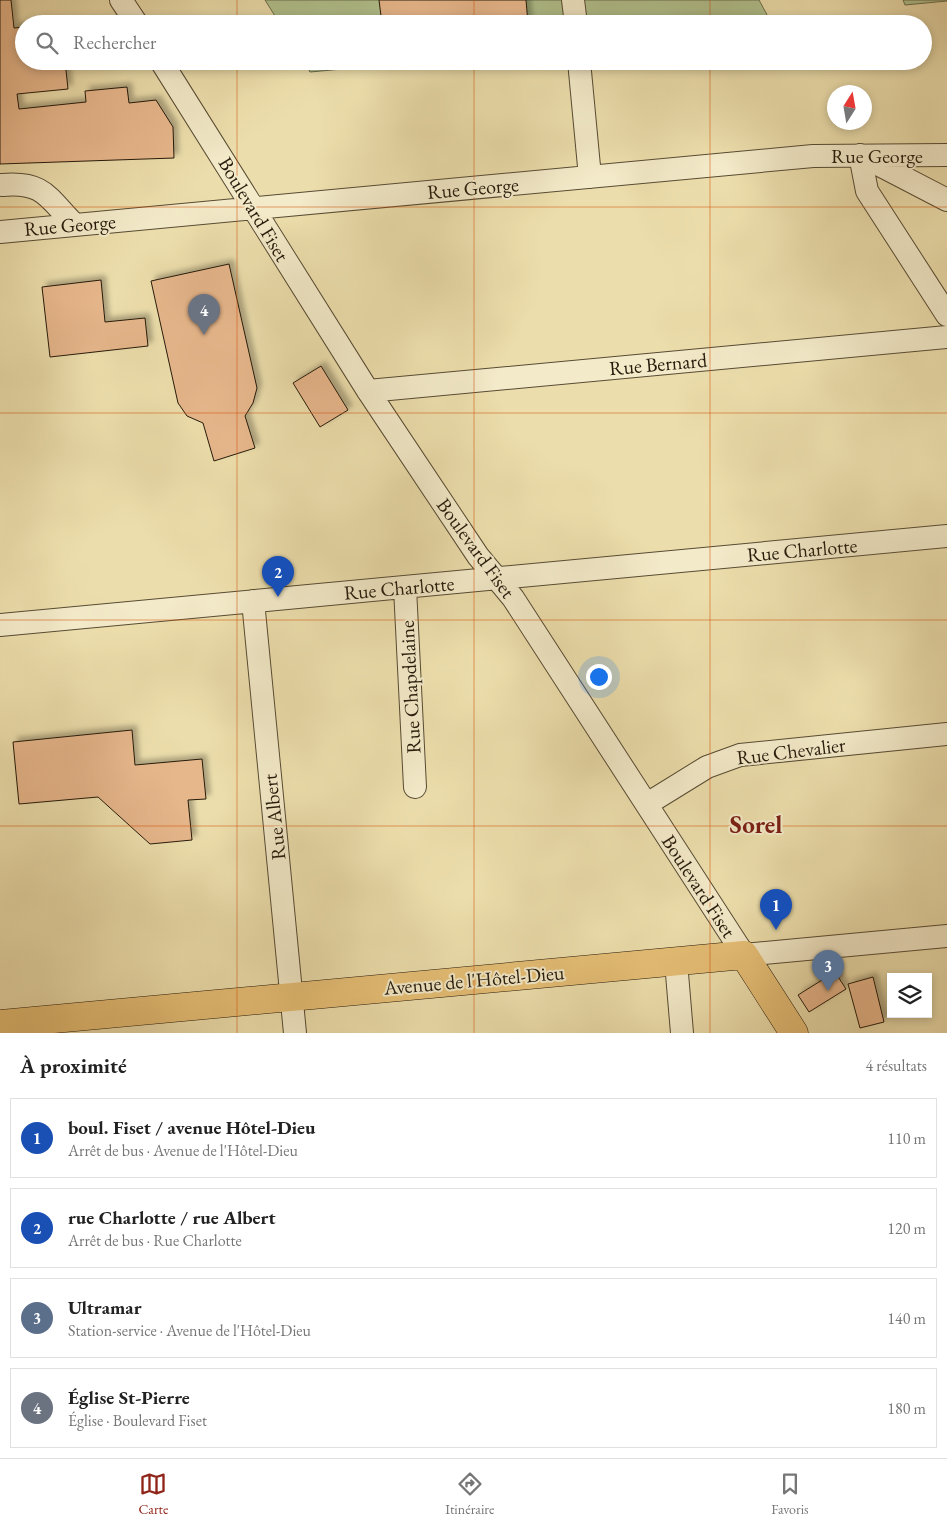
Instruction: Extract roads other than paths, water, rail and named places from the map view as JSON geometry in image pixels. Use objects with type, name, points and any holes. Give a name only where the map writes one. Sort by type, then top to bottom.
[{"type":"main road","name":"Avenue de l'Hôtel-Dieu","points":[[0,1024],[744,955]]},
{"type":"main road","name":"Boulevard Fiset","points":[[744,955],[794,1033]]},
{"type":"street","points":[[122,0],[131,15]]},
{"type":"street","points":[[574,0],[575,15]]},
{"type":"street","name":"Boulevard Fiset","points":[[167,70],[368,391],[478,556],[513,598],[744,955]]},
{"type":"street","points":[[580,70],[590,177]]},
{"type":"street","name":"Rue George","points":[[0,232],[821,155],[908,157],[947,155]]},
{"type":"street","points":[[860,155],[947,200]]},
{"type":"street","points":[[860,155],[867,191],[947,316]]},
{"type":"street","points":[[2,185],[24,183],[34,186],[75,225]]},
{"type":"street","name":"Rue Bernard","points":[[368,391],[947,337]]},
{"type":"street","name":"Rue Charlotte","points":[[0,625],[947,536]]},
{"type":"street","name":"Rue Chapdelaine","points":[[405,588],[415,787]]},
{"type":"street","name":"Rue Albert","points":[[253,601],[295,1033]]},
{"type":"street","name":"Rue Chevalier","points":[[647,804],[708,767],[734,757],[753,753],[947,734]]},
{"type":"street","name":"Avenue de l'Hôtel-Dieu","points":[[744,955],[947,936]]},
{"type":"street","points":[[676,962],[682,1033]]},
{"type":"place","name":"Église St-Pierre","points":[[204,335]]},
{"type":"place","name":"rue Charlotte / rue Albert","points":[[278,597]]},
{"type":"place","name":"boul. Fiset / avenue Hôtel-Dieu","points":[[776,930]]},
{"type":"place","name":"Ultramar","points":[[828,991]]},
{"type":"district","name":"Sorel","points":[[756,824]]}]
